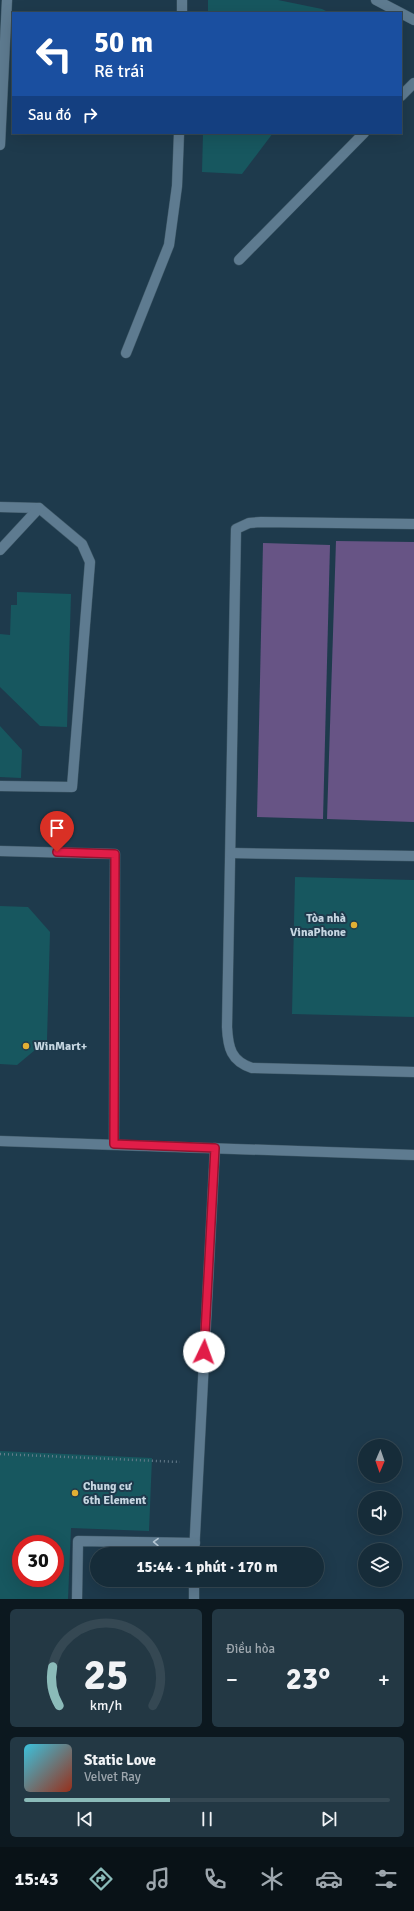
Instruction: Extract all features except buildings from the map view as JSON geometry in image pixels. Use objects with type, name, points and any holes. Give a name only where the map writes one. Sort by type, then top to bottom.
[{"type":"street","points":[[0,145],[7,0]]},
{"type":"street","points":[[182,0],[182,12]]},
{"type":"street","points":[[376,0],[390,3],[414,20]]},
{"type":"street","points":[[402,95],[414,83]]},
{"type":"street","points":[[126,353],[169,245],[177,186],[179,134]]},
{"type":"street","points":[[239,260],[363,134]]},
{"type":"street","points":[[0,507],[39,508],[82,544],[90,562],[72,787],[0,786]]},
{"type":"street","points":[[0,550],[39,508]]},
{"type":"street","points":[[414,524],[262,522],[249,523],[236,529],[227,1027],[228,1041],[232,1055],[241,1065],[252,1068],[414,1072]]},
{"type":"street","points":[[0,851],[115,854],[114,1144]]},
{"type":"street","points":[[231,853],[414,856]]},
{"type":"street","points":[[0,1141],[414,1155]]},
{"type":"street","points":[[195,1547],[215,1148]]},
{"type":"street","points":[[77,1599],[78,1540],[195,1543]]},
{"type":"street","points":[[194,1587],[194,1599]]},
{"type":"path","points":[[0,1454],[199,1463]]},
{"type":"shaded area","points":[[336,541],[414,542],[414,822],[327,819]]},
{"type":"shaded area","points":[[263,543],[330,545],[323,819],[257,817]]},
{"type":"place","name":"Tòa nhà VinaPhone","points":[[354,925]]},
{"type":"place","name":"WinMart+","points":[[26,1046]]},
{"type":"place","name":"Chung cư 6th Element","points":[[75,1493]]},
{"type":"route","points":[[57,852],[115,854],[114,1144],[215,1148],[204,1352]]}]
